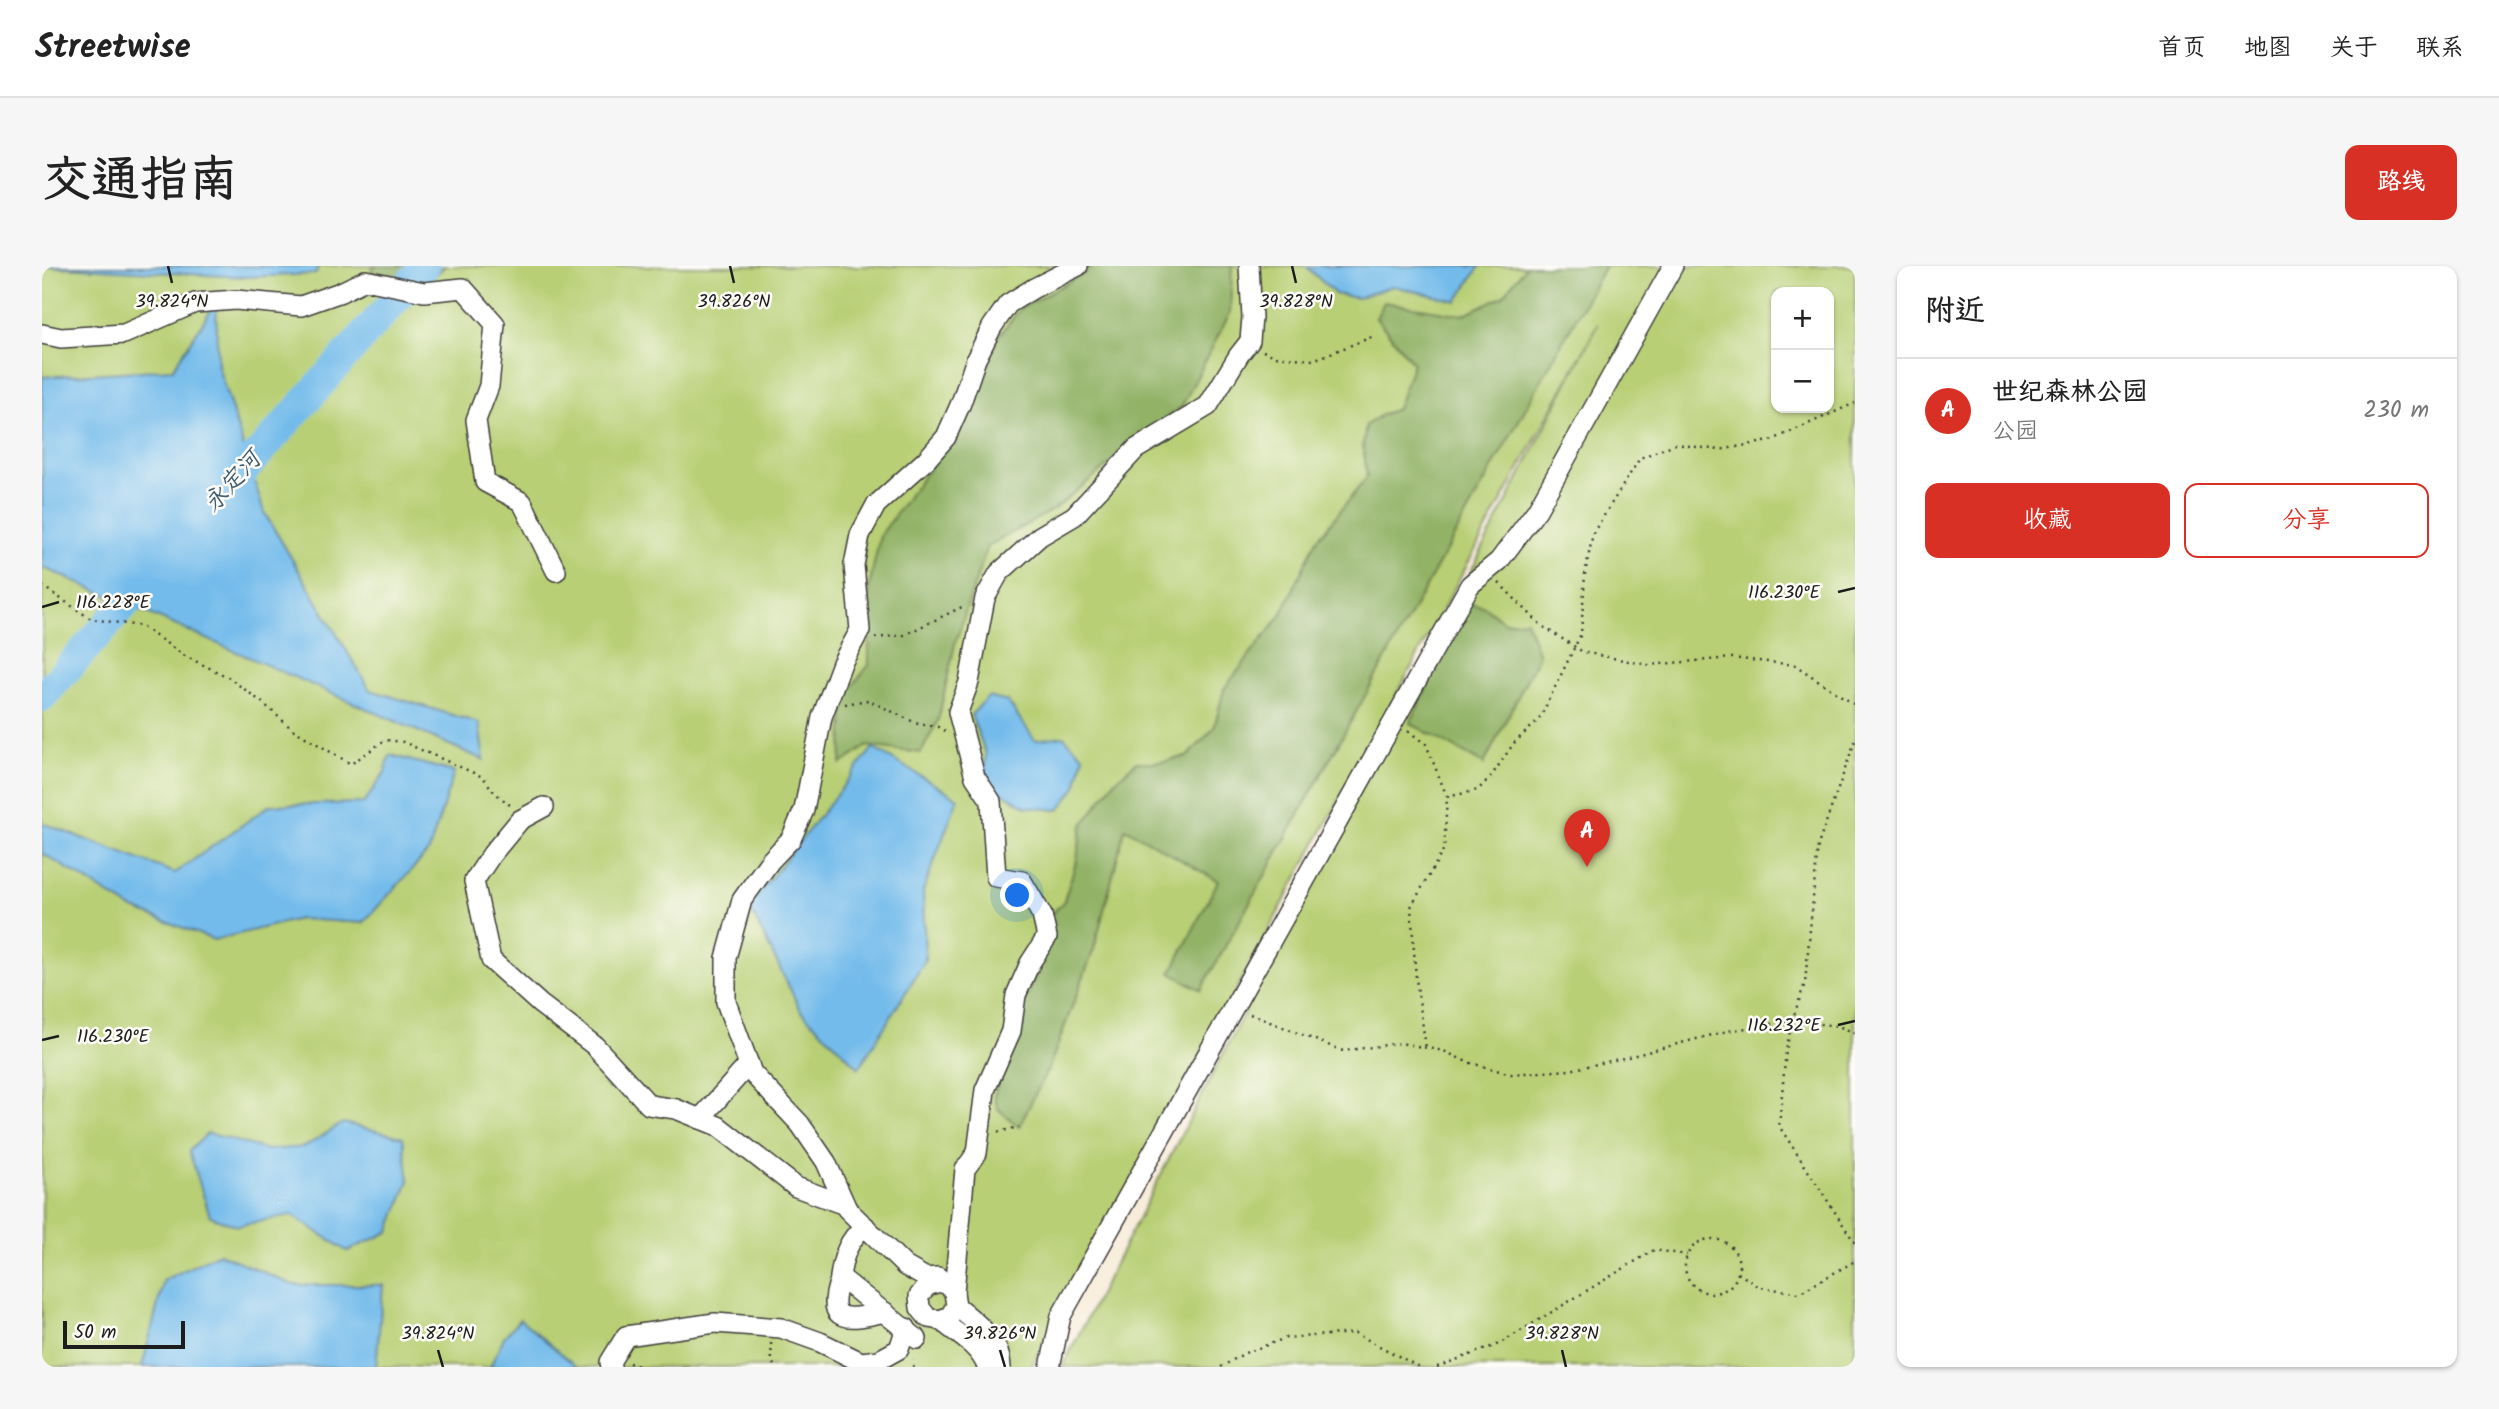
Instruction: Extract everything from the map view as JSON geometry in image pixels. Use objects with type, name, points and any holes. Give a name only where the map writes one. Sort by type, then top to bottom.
[{"type":"lane","points":[[1002,1367],[992,1339],[938,1278],[926,1278],[905,1266],[845,1205],[827,1162],[800,1124],[752,1073],[726,1002],[726,958],[743,900],[770,861],[791,839],[804,810],[825,709],[842,663],[860,630],[854,565],[860,535],[876,505],[926,460],[946,437],[976,359],[992,327],[1008,304],[1078,266]]},
{"type":"lane","points":[[952,1294],[939,1282],[927,1286],[919,1296],[923,1314],[934,1320],[950,1316],[965,1170],[976,1153],[985,1090],[1012,1031],[1016,995],[1030,963],[1047,937],[1042,915],[1022,881],[996,877],[991,801],[975,777],[958,712],[969,682],[985,598],[999,573],[1040,536],[1074,516],[1136,449],[1208,406],[1250,341],[1252,317],[1249,266]]},
{"type":"lane","points":[[1051,1367],[1061,1316],[1470,586],[1499,561],[1537,510],[1673,266]]},
{"type":"lane","points":[[42,334],[61,338],[124,334],[195,303],[236,300],[301,306],[365,280],[424,292],[463,288],[495,324],[489,386],[476,420],[485,482],[522,502],[556,571]]},
{"type":"lane","points":[[535,812],[520,820],[474,881],[491,960],[540,1004],[595,1046],[649,1105],[676,1109],[718,1126],[796,1187],[845,1205]]},
{"type":"lane","points":[[700,1119],[749,1064]]},
{"type":"lane","points":[[865,1226],[855,1234],[842,1258],[841,1278],[835,1293],[834,1306],[838,1314],[849,1319],[885,1311]]},
{"type":"lane","points":[[611,1367],[610,1362],[626,1335],[715,1323],[781,1328],[820,1342],[861,1362],[879,1360],[899,1349],[911,1334],[841,1278]]},
{"type":"lane","points":[[940,1320],[970,1344],[985,1360],[987,1367]]},
{"type":"path","points":[[1247,344],[1275,356],[1313,360],[1372,337]]},
{"type":"path","points":[[1447,797],[1478,790],[1514,743],[1539,720],[1581,634],[1585,574],[1594,533],[1640,458],[1675,444],[1719,450],[1770,441],[1855,403]]},
{"type":"path","points":[[1487,570],[1542,626],[1583,652],[1648,665],[1732,658],[1795,666],[1855,705]]},
{"type":"path","points":[[42,586],[91,618],[141,626],[185,656],[228,677],[292,729],[351,764],[385,740],[402,742],[483,777],[494,792],[535,812]]},
{"type":"path","points":[[854,641],[904,635],[988,593]]},
{"type":"path","points":[[825,709],[868,700],[918,724],[938,727],[951,735],[963,737]]},
{"type":"path","points":[[1394,722],[1426,744],[1447,797],[1444,849],[1411,907],[1416,979],[1426,1048]]},
{"type":"path","points":[[1855,741],[1818,845],[1805,983],[1792,1021],[1786,1051],[1779,1126],[1855,1243]]},
{"type":"path","points":[[1234,1007],[1343,1051],[1400,1043],[1444,1051],[1467,1062],[1511,1074],[1570,1070],[1727,1031],[1792,1021],[1838,1026],[1855,1033]]},
{"type":"path","points":[[1716,1239],[1732,1248],[1737,1255],[1738,1273],[1728,1288],[1720,1292],[1703,1292],[1695,1288],[1685,1273],[1687,1255],[1699,1242],[1716,1239]]},
{"type":"path","points":[[1437,1367],[1499,1344],[1654,1250],[1687,1255]]},
{"type":"path","points":[[1738,1273],[1760,1287],[1798,1293],[1855,1261]]},
{"type":"path","points":[[774,1328],[770,1334],[772,1362],[775,1367]]},
{"type":"path","points":[[1221,1367],[1245,1353],[1286,1338],[1355,1333],[1419,1367]]},
{"type":"green space","points":[[42,266],[1855,266],[1855,1367],[1062,1367],[1598,324],[1031,1367],[42,1367]]},
{"type":"green space","points":[[373,266],[445,266],[429,282],[371,272]]},
{"type":"green space","points":[[1093,266],[1232,266],[1230,313],[1182,406],[1054,509],[987,547],[955,644],[938,721],[921,753],[867,746],[841,764],[845,695],[869,665],[869,587],[880,536],[969,413],[996,339],[1021,308]]},
{"type":"green space","points":[[1526,266],[1605,266],[1201,990],[1171,973],[1218,881],[1125,828],[1094,949],[1050,1065],[1019,1127],[998,1109],[994,1096],[1022,1005],[1040,967],[1049,917],[1064,901],[1077,859],[1082,826],[1115,781],[1136,762],[1161,762],[1188,756],[1214,728],[1224,689],[1281,615],[1316,541],[1367,477],[1363,445],[1366,425],[1397,409],[1413,363],[1376,318],[1384,302],[1463,315],[1503,296]]},
{"type":"green space","points":[[1467,602],[1485,607],[1504,622],[1526,620],[1539,655],[1484,764],[1410,723]]},
{"type":"water","points":[[42,266],[318,266],[316,274],[244,277]]},
{"type":"water","points":[[1306,266],[1480,266],[1457,301],[1393,286],[1357,298],[1335,294]]},
{"type":"water","points":[[216,302],[218,366],[264,512],[370,690],[479,723],[484,760],[42,567],[42,377],[173,369]]},
{"type":"water","points":[[988,697],[1008,702],[1035,740],[1063,736],[1084,756],[1076,787],[1059,810],[1027,807],[984,782],[986,754],[971,715]]},
{"type":"water","points":[[873,748],[958,798],[923,891],[925,961],[859,1068],[801,1011],[749,906]]},
{"type":"water","points":[[390,755],[454,772],[429,851],[363,923],[299,919],[214,940],[131,908],[42,853],[42,823],[175,873],[270,805],[364,803],[385,772]]},
{"type":"water","points":[[343,1123],[403,1137],[409,1181],[389,1232],[347,1251],[291,1215],[237,1226],[210,1216],[189,1151],[208,1133],[267,1150],[304,1147]]},
{"type":"water","points":[[219,1253],[293,1285],[383,1285],[376,1367],[142,1367],[164,1280]]},
{"type":"water","points":[[520,1319],[577,1367],[490,1367],[504,1337]]},
{"type":"waterway","name":"永定河","points":[[223,494],[425,266]]},
{"type":"waterway","name":"永定河","points":[[42,697],[153,573]]},
{"type":"place","name":"世纪森林公园","points":[[1587,867]]}]
